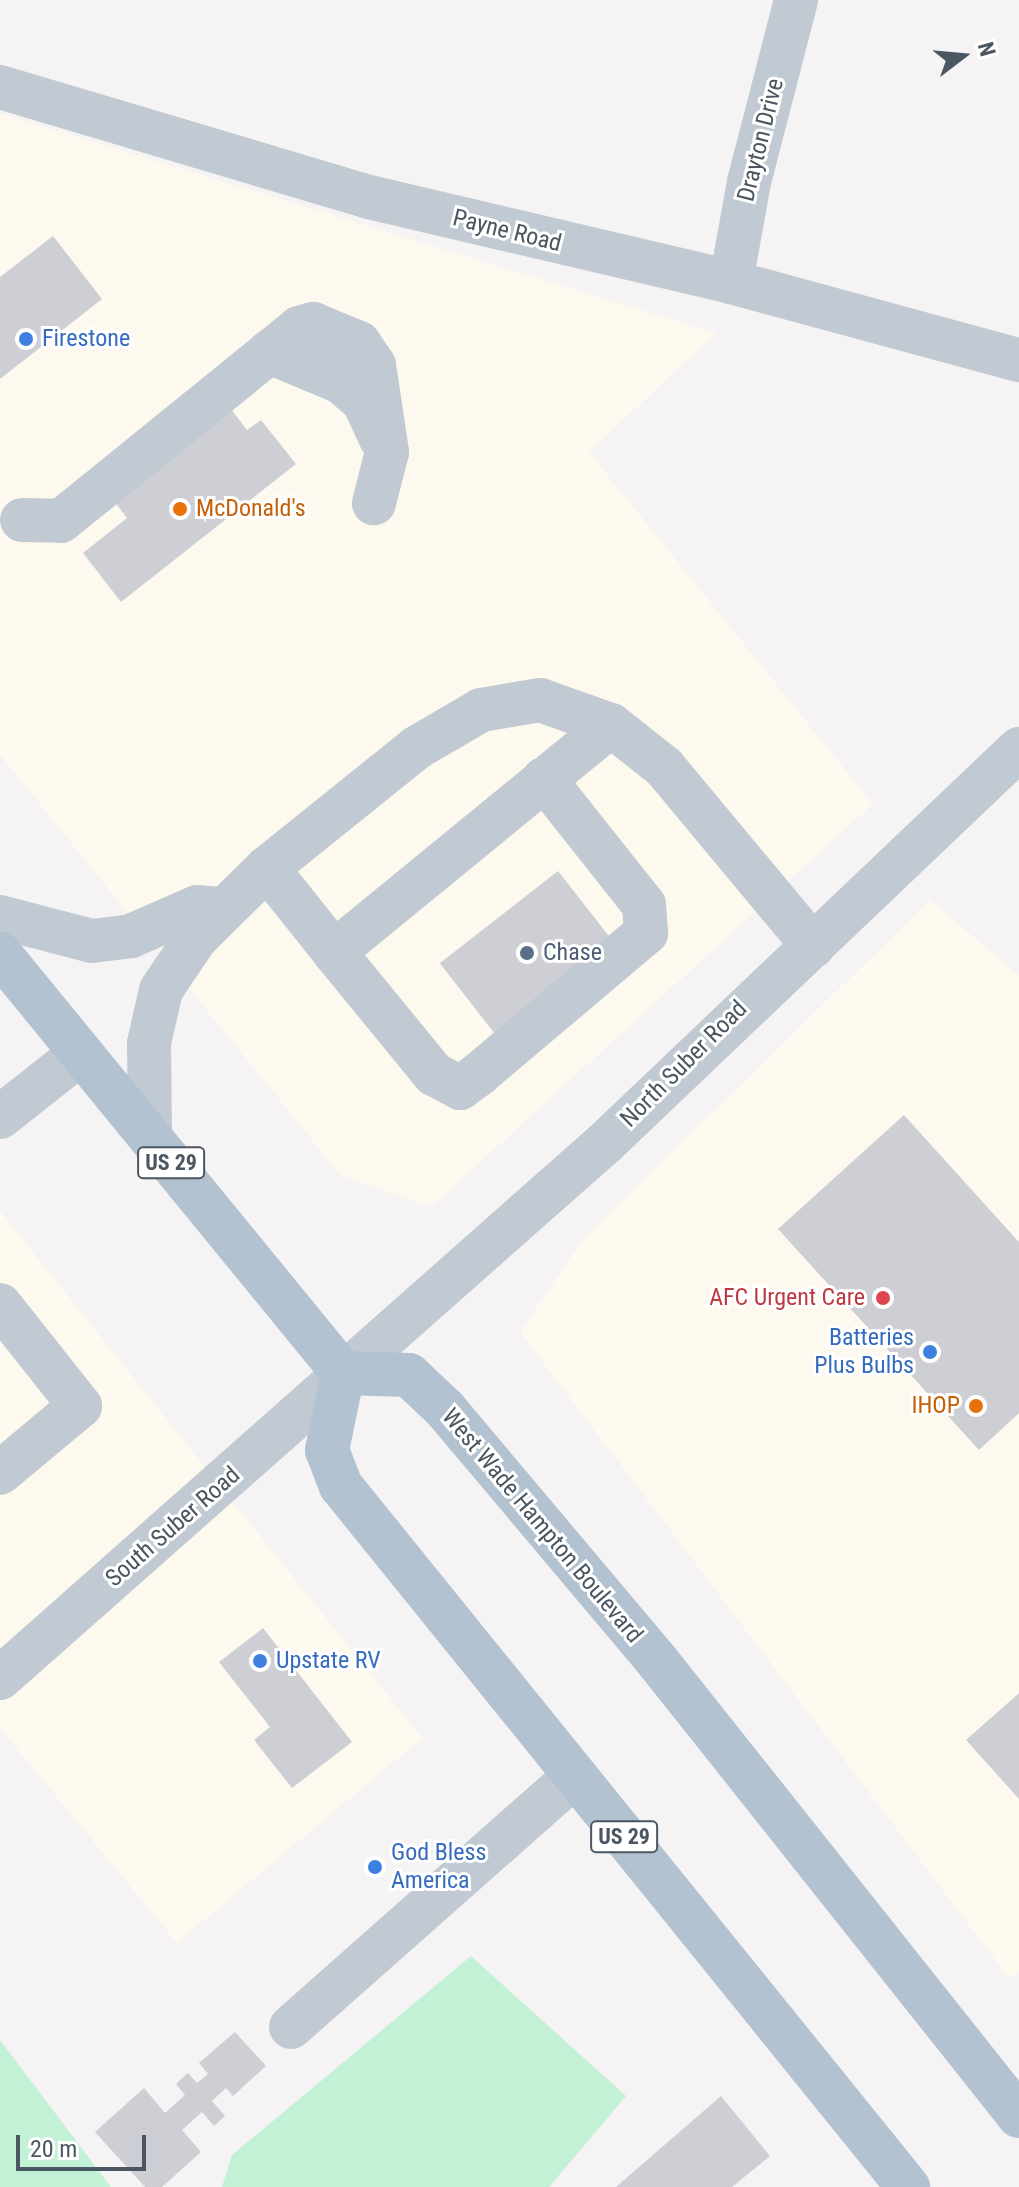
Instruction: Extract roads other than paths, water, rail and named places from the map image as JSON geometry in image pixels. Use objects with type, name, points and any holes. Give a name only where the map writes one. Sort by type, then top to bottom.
[{"type":"main road","name":"US 29","points":[[0,954],[343,1373],[327,1450],[341,1486],[908,2187]]},
{"type":"main road","name":"West Wade Hampton Boulevard","points":[[343,1373],[409,1375],[445,1409],[521,1494],[1019,2116]]},
{"type":"street","name":"Drayton Drive","points":[[731,282],[749,182],[796,0]]},
{"type":"street","name":"Payne Road","points":[[0,87],[355,193],[731,282],[1019,360]]},
{"type":"street","points":[[22,520],[61,521],[269,352],[313,324],[359,343],[374,365],[383,400],[387,452],[374,503]]},
{"type":"street","points":[[150,1137],[149,1043],[161,990],[222,909],[267,868],[416,748],[481,710],[540,700],[611,725],[664,767],[813,946]]},
{"type":"street","points":[[334,952],[611,725]]},
{"type":"street","name":"North Suber Road","points":[[343,1373],[593,1153],[749,999],[813,946],[1019,749]]},
{"type":"street","points":[[267,868],[434,1074],[460,1088],[646,933],[644,905],[544,779]]},
{"type":"street","points":[[0,917],[92,941],[131,936],[197,907],[222,909]]},
{"type":"street","points":[[0,1117],[81,1053]]},
{"type":"street","points":[[0,1305],[80,1406],[2,1468]]},
{"type":"street","name":"South Suber Road","points":[[0,1678],[343,1373]]},
{"type":"street","points":[[291,2027],[575,1776]]},
{"type":"place","name":"Firestone","points":[[26,339]]},
{"type":"place","name":"McDonald's","points":[[180,509]]},
{"type":"place","name":"Chase","points":[[527,953]]},
{"type":"place","name":"AFC Urgent Care","points":[[883,1298]]},
{"type":"place","name":"Batteries Plus Bulbs","points":[[930,1352]]},
{"type":"place","name":"IHOP","points":[[976,1406]]},
{"type":"place","name":"Upstate RV","points":[[260,1661]]},
{"type":"place","name":"God Bless America","points":[[375,1867]]}]
